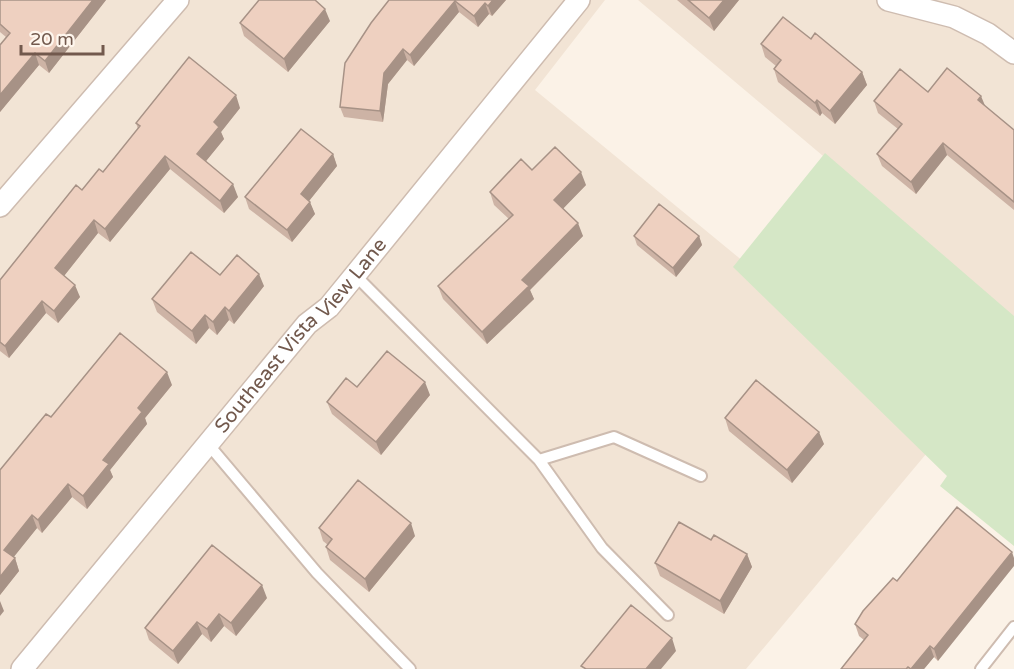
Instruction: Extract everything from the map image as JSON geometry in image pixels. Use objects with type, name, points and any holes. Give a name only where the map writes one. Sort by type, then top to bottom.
[{"type":"street","points":[[0,206],[177,0]]},
{"type":"street","name":"Southeast Vista View Lane","points":[[22,669],[307,324],[329,307],[579,0]]},
{"type":"street","points":[[888,0],[954,17],[988,34],[1014,53]]},
{"type":"lane","points":[[355,275],[539,460],[602,548],[669,615]]},
{"type":"lane","points":[[539,460],[614,437],[701,476]]},
{"type":"lane","points":[[208,444],[317,573],[410,669]]},
{"type":"lane","points":[[981,669],[1014,627]]},
{"type":"shaded area","points":[[0,0],[605,0],[535,90],[947,429],[746,669],[0,669]]},
{"type":"shaded area","points":[[638,0],[1014,0],[1014,317]]},
{"type":"green space","points":[[825,153],[1014,316],[1014,546],[940,486],[947,476],[733,267]]},
{"type":"building","points":[[0,0],[93,0],[45,61],[35,53],[0,95],[0,45],[10,33],[0,24]]},
{"type":"building","points":[[259,0],[315,0],[325,9],[284,59],[240,23]]},
{"type":"building","points":[[389,0],[493,0],[488,6],[485,3],[474,16],[455,1],[410,55],[403,49],[384,73],[380,111],[340,107],[345,63]]},
{"type":"building","points":[[688,0],[724,0],[709,18]]},
{"type":"building","points":[[783,17],[811,39],[815,33],[862,72],[830,111],[817,100],[815,103],[774,69],[781,60],[761,44]]},
{"type":"building","points":[[189,57],[236,95],[214,122],[219,127],[197,154],[233,184],[220,201],[165,156],[105,229],[94,220],[55,268],[75,285],[54,311],[42,301],[5,346],[0,342],[0,280],[76,185],[82,190],[99,169],[103,172],[140,126],[136,123]]},
{"type":"building","points":[[947,68],[981,96],[978,100],[1014,130],[1014,202],[943,143],[911,182],[877,154],[902,124],[874,101],[900,69],[928,92]]},
{"type":"building","points":[[301,129],[333,154],[301,194],[310,202],[287,230],[245,197]]},
{"type":"building","points":[[555,147],[581,172],[554,200],[578,223],[522,280],[529,286],[482,332],[438,286],[513,215],[490,192],[521,159],[532,170]]},
{"type":"building","points":[[659,204],[699,236],[673,268],[634,236]]},
{"type":"building","points":[[191,252],[220,275],[237,255],[259,274],[229,311],[225,307],[213,322],[205,315],[192,331],[152,299]]},
{"type":"building","points":[[120,333],[167,372],[138,408],[142,412],[103,460],[109,464],[83,496],[68,484],[38,520],[32,515],[4,550],[15,558],[0,577],[0,470],[46,414],[51,417]]},
{"type":"building","points":[[387,351],[425,382],[376,442],[327,402],[346,378],[357,387]]},
{"type":"building","points":[[756,380],[819,432],[787,470],[725,418]]},
{"type":"building","points":[[358,480],[411,523],[365,579],[326,547],[332,539],[319,528]]},
{"type":"building","points":[[957,507],[1012,552],[934,649],[930,646],[911,669],[908,667],[906,669],[841,669],[868,635],[855,624],[863,611],[893,578],[897,581]]},
{"type":"building","points":[[679,522],[711,540],[714,535],[747,554],[720,601],[655,563]]},
{"type":"building","points":[[212,545],[262,585],[231,623],[219,614],[207,629],[197,622],[173,651],[145,628]]},
{"type":"building","points":[[631,605],[672,638],[646,669],[586,669],[581,666]]}]
